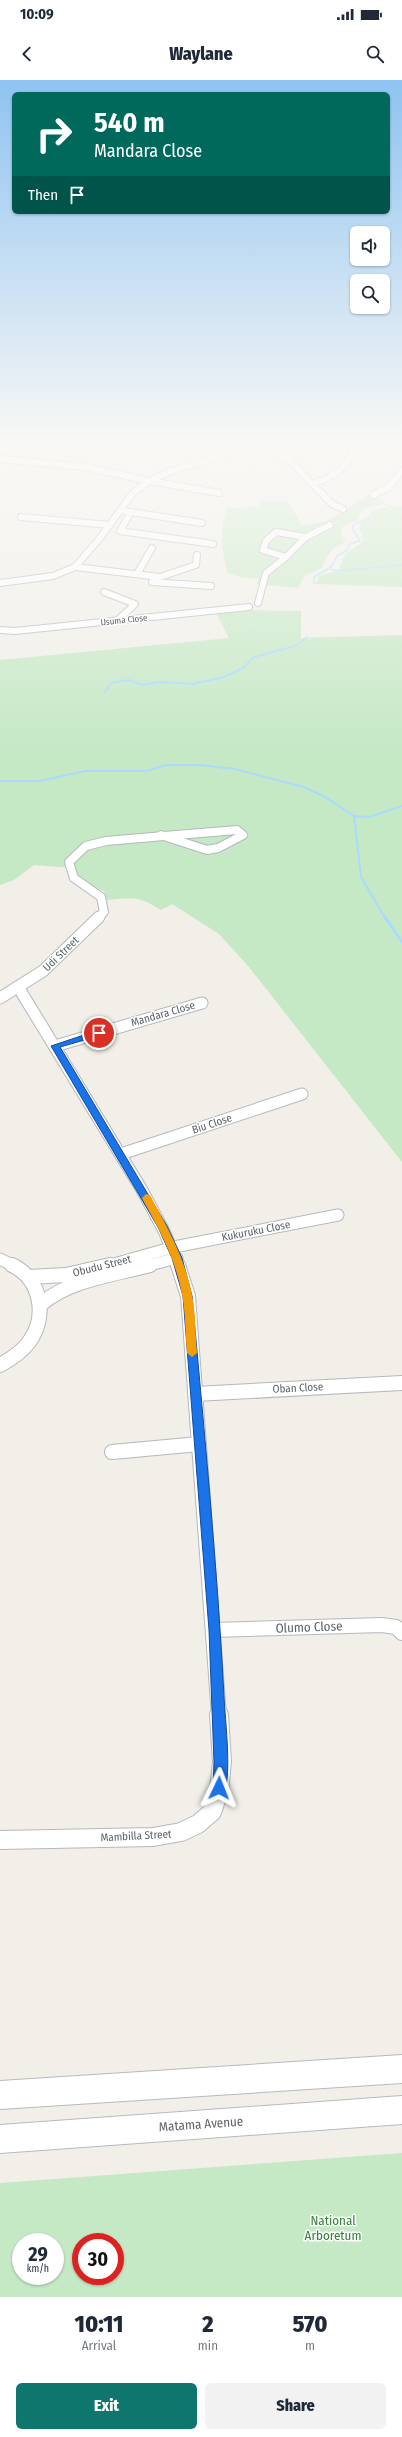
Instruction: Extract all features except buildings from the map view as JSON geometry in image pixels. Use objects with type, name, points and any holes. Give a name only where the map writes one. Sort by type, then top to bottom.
[{"type":"main road","points":[[0,2095],[402,2069]]},
{"type":"main road","name":"Matama Avenue","points":[[0,2138],[402,2110]]},
{"type":"street","points":[[0,583],[53,576],[75,567],[94,544]]},
{"type":"street","points":[[265,544],[263,550],[286,557]]},
{"type":"street","name":"Usuma Close","points":[[0,630],[117,621],[249,607],[257,609],[264,606],[258,603],[266,573],[299,544]]},
{"type":"street","points":[[137,574],[152,548]]},
{"type":"street","points":[[196,565],[197,555]]},
{"type":"street","points":[[75,567],[162,576],[196,565],[205,565]]},
{"type":"street","points":[[152,576],[152,582],[156,583],[211,586]]},
{"type":"street","points":[[104,592],[135,604],[117,621]]},
{"type":"street","points":[[234,830],[242,835],[218,848],[207,850],[161,835],[234,830]]},
{"type":"street","name":"Udi Street","points":[[0,998],[20,990],[50,965],[104,912],[101,897],[74,878],[69,862],[86,846],[161,835]]},
{"type":"street","name":"Mambilla Street","points":[[0,1840],[171,1835],[192,1827],[206,1817],[216,1804],[220,1782],[214,1630],[188,1296],[175,1253],[121,1154],[20,990]]},
{"type":"street","name":"Mandara Close","points":[[55,1046],[202,1003]]},
{"type":"street","name":"Biu Close","points":[[121,1154],[302,1094]]},
{"type":"street","name":"Kukuruku Close","points":[[175,1253],[338,1215]]},
{"type":"street","name":"Obudu Street","points":[[29,1277],[45,1278],[66,1275],[175,1253]]},
{"type":"street","name":"Obudu Street","points":[[41,1304],[53,1294],[69,1286],[175,1253]]},
{"type":"street","points":[[0,1259],[20,1268],[29,1277],[36,1287],[41,1304],[40,1322],[34,1334],[16,1355],[0,1365]]},
{"type":"street","name":"Oban Close","points":[[195,1394],[402,1383]]},
{"type":"street","points":[[112,1452],[199,1444]]},
{"type":"street","name":"Olumo Close","points":[[214,1630],[382,1625],[396,1627],[402,1633]]},
{"type":"green space","points":[[223,544],[341,544],[332,550],[325,560],[322,568],[304,576],[298,588],[257,584],[259,579],[240,577],[227,573]]},
{"type":"green space","points":[[359,544],[402,544],[402,587],[316,584],[319,576],[340,570],[342,560],[351,550]]},
{"type":"green space","points":[[243,610],[301,611],[301,638],[402,635],[402,1162],[249,967],[219,934],[172,904],[161,910],[147,902],[136,899],[123,898],[107,900],[104,891],[82,880],[74,868],[34,865],[14,880],[0,885],[0,660],[229,638],[216,613]]},
{"type":"green space","name":"National Arboretum","points":[[402,2153],[402,2297],[0,2297],[0,2183]]},
{"type":"waterway","points":[[314,584],[314,577],[331,567],[337,556],[346,551],[350,544]]},
{"type":"waterway","points":[[330,570],[348,570],[402,565]]},
{"type":"waterway","points":[[281,650],[297,645],[307,637]]},
{"type":"waterway","points":[[105,692],[111,683],[129,680],[142,685],[160,682],[193,684],[224,677],[243,668],[254,657],[284,649]]},
{"type":"waterway","points":[[0,781],[40,781],[85,771],[147,771],[166,765],[200,765],[235,769],[304,787],[325,797],[354,816]]},
{"type":"waterway","points":[[354,816],[369,817],[402,806]]},
{"type":"waterway","points":[[354,816],[361,877],[385,918]]},
{"type":"waterway","points":[[385,917],[402,942]]},
{"type":"slow traffic","points":[[146,1198],[163,1226],[177,1258],[182,1274],[188,1296],[192,1353]]},
{"type":"route","points":[[99,1033],[55,1046],[163,1226],[177,1258],[188,1296],[214,1630],[220,1762],[219,1788]]}]
